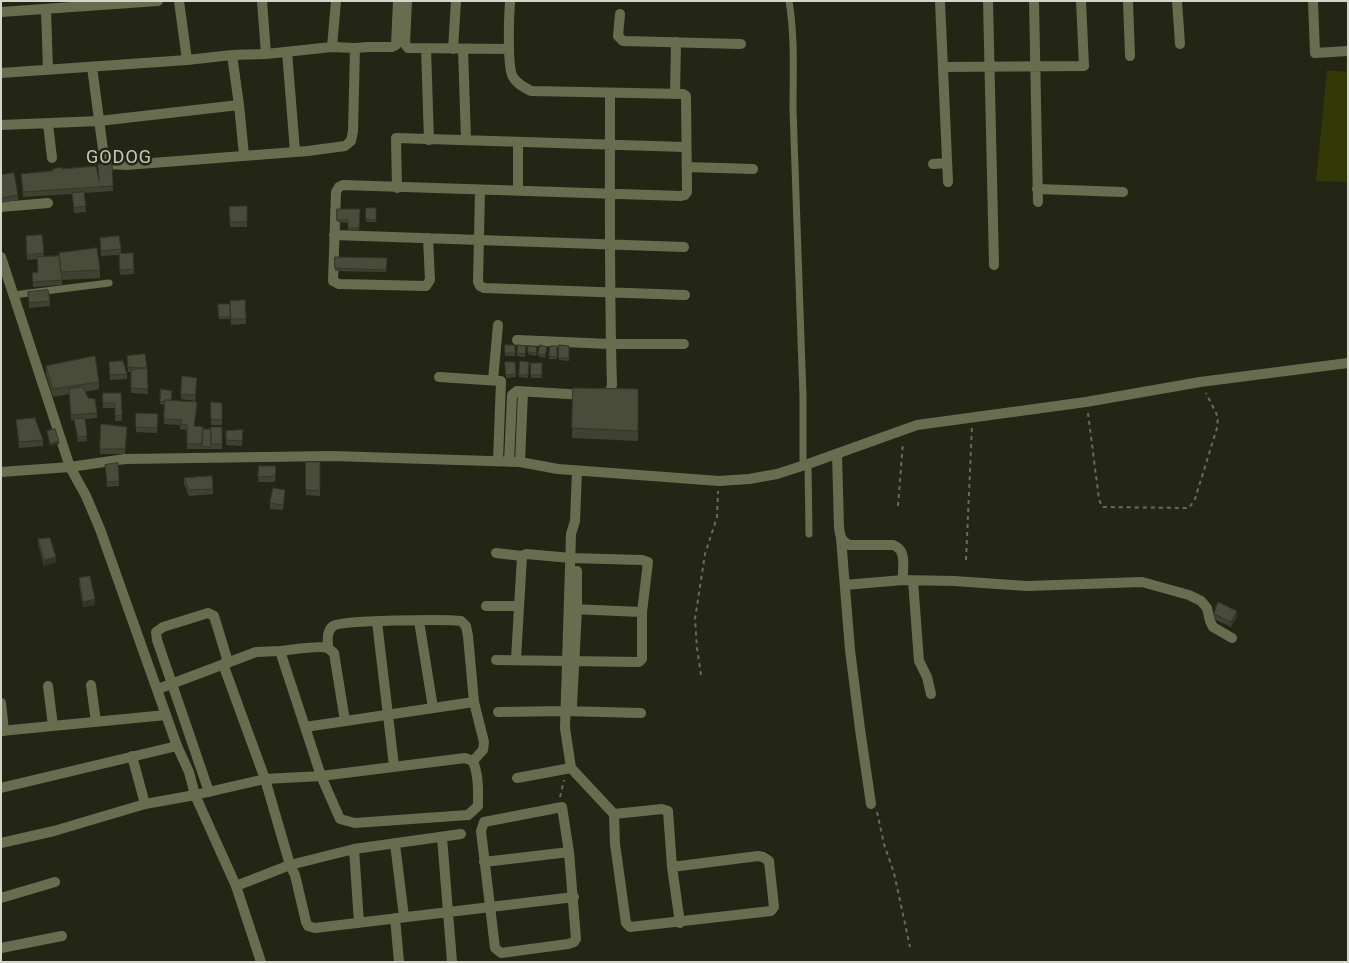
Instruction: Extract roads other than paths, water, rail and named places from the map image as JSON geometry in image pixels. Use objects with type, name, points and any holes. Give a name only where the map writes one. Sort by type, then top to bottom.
[{"type":"street","points":[[1,12],[158,1]]},
{"type":"street","points":[[179,1],[187,60]]},
{"type":"street","points":[[262,1],[266,54]]},
{"type":"street","points":[[332,47],[336,1]]},
{"type":"street","points":[[1,73],[266,54],[332,47],[392,48],[396,45],[398,1]]},
{"type":"street","points":[[407,1],[405,44],[408,48],[509,48]]},
{"type":"street","points":[[456,1],[466,140]]},
{"type":"street","points":[[940,1],[948,182]]},
{"type":"street","points":[[988,1],[994,265]]},
{"type":"street","points":[[1034,1],[1038,202]]},
{"type":"street","points":[[943,66],[1084,66],[1081,1]]},
{"type":"street","points":[[1128,1],[1130,56]]},
{"type":"street","points":[[1177,1],[1180,44]]},
{"type":"street","points":[[1313,1],[1315,53],[1348,51]]},
{"type":"street","points":[[428,238],[430,280],[426,286],[339,284],[333,280],[336,192],[339,187],[344,185],[610,194],[685,195],[687,192],[687,100],[683,94],[531,91],[519,85],[512,76],[509,48],[510,3]]},
{"type":"street","points":[[46,10],[48,69]]},
{"type":"street","points":[[620,14],[618,36],[623,41],[741,44]]},
{"type":"street","points":[[675,94],[676,42]]},
{"type":"street","points":[[92,67],[104,157],[109,164],[126,165],[345,146],[351,141],[353,131],[355,48]]},
{"type":"street","points":[[426,48],[429,140]]},
{"type":"street","points":[[287,52],[295,151]]},
{"type":"street","points":[[232,55],[244,155]]},
{"type":"street","points":[[515,462],[523,392],[606,395],[610,392],[612,385],[609,244],[610,93]]},
{"type":"street","points":[[1,125],[99,121],[239,105]]},
{"type":"street","points":[[48,124],[52,158]]},
{"type":"street","points":[[397,188],[396,138],[686,147]]},
{"type":"street","points":[[518,142],[518,191]]},
{"type":"street","points":[[933,164],[947,163]]},
{"type":"street","points":[[686,167],[753,169]]},
{"type":"street","points":[[1038,189],[1123,192]]},
{"type":"street","points":[[480,190],[478,240],[478,282],[480,286],[685,295]]},
{"type":"street","points":[[1,207],[48,202]]},
{"type":"street","points":[[334,235],[684,247]]},
{"type":"street","points":[[1,257],[70,467],[86,496],[100,529],[195,795],[236,886],[262,962]]},
{"type":"street","points":[[493,380],[498,325]]},
{"type":"street","points":[[517,340],[610,344],[684,344]]},
{"type":"street","points":[[1,472],[70,467],[125,459],[333,456],[498,461],[577,471],[719,481],[749,479],[777,474],[806,465],[917,425],[1086,402],[1200,382],[1348,362]]},
{"type":"street","points":[[439,376],[501,381],[498,461]]},
{"type":"street","points":[[837,454],[839,527],[850,650],[871,804]]},
{"type":"street","points":[[577,471],[575,521],[578,527],[574,558],[568,711],[569,768],[614,814],[615,844],[626,923],[630,927],[680,922],[772,910],[774,906],[769,861],[764,858],[758,856],[672,867]]},
{"type":"street","points":[[841,538],[844,542],[850,544],[893,545],[902,551],[902,571],[908,580],[919,661],[927,678],[931,694]]},
{"type":"street","points":[[496,552],[522,556],[526,554],[574,558],[642,560],[648,562],[642,612],[643,642],[641,661],[496,660]]},
{"type":"street","points":[[516,659],[522,556]]},
{"type":"street","points":[[845,585],[908,580],[1027,586],[1142,582],[1201,600],[1207,608],[1213,627],[1232,638]]},
{"type":"street","points":[[486,606],[519,606]]},
{"type":"street","points":[[573,610],[642,612]]},
{"type":"street","points":[[209,792],[156,634],[157,630],[163,627],[208,613],[214,616],[225,663],[265,779],[290,865],[295,875],[308,926],[315,928],[574,897]]},
{"type":"street","points":[[328,648],[327,636],[331,627],[336,624],[459,620],[465,624],[468,636],[474,702],[484,742],[483,750],[473,761]]},
{"type":"street","points":[[419,621],[433,708]]},
{"type":"street","points":[[377,622],[394,766]]},
{"type":"street","points":[[158,689],[256,652],[328,648],[334,653],[345,721]]},
{"type":"street","points":[[280,650],[321,776],[340,819],[355,823],[468,815],[478,806],[479,783],[473,761]]},
{"type":"street","points":[[91,685],[96,722]]},
{"type":"street","points":[[48,686],[52,726]]},
{"type":"street","points":[[305,727],[474,702]]},
{"type":"street","points":[[1,704],[3,731],[166,715]]},
{"type":"street","points":[[498,712],[641,713]]},
{"type":"street","points":[[1,788],[177,746]]},
{"type":"street","points":[[132,756],[145,804]]},
{"type":"street","points":[[1,843],[54,831],[145,804],[265,779],[321,776],[465,758],[473,761]]},
{"type":"street","points":[[517,778],[569,768]]},
{"type":"street","points":[[562,807],[569,852],[574,897],[576,939],[574,942],[501,953],[494,948],[481,831],[484,822],[562,807]]},
{"type":"street","points":[[614,814],[662,808],[668,811],[672,867],[680,922]]},
{"type":"street","points":[[236,886],[290,865],[354,849],[461,834]]},
{"type":"street","points":[[442,837],[452,962]]},
{"type":"street","points":[[396,844],[399,962]]},
{"type":"street","points":[[354,849],[359,923]]},
{"type":"street","points":[[484,862],[569,852]]},
{"type":"street","points":[[1,898],[55,882]]},
{"type":"street","points":[[1,948],[62,936]]},
{"type":"lane","points":[[789,1],[794,68],[793,109],[809,534]]},
{"type":"lane","points":[[14,295],[109,283]]},
{"type":"district","name":"GODOG","points":[[119,158]]}]
